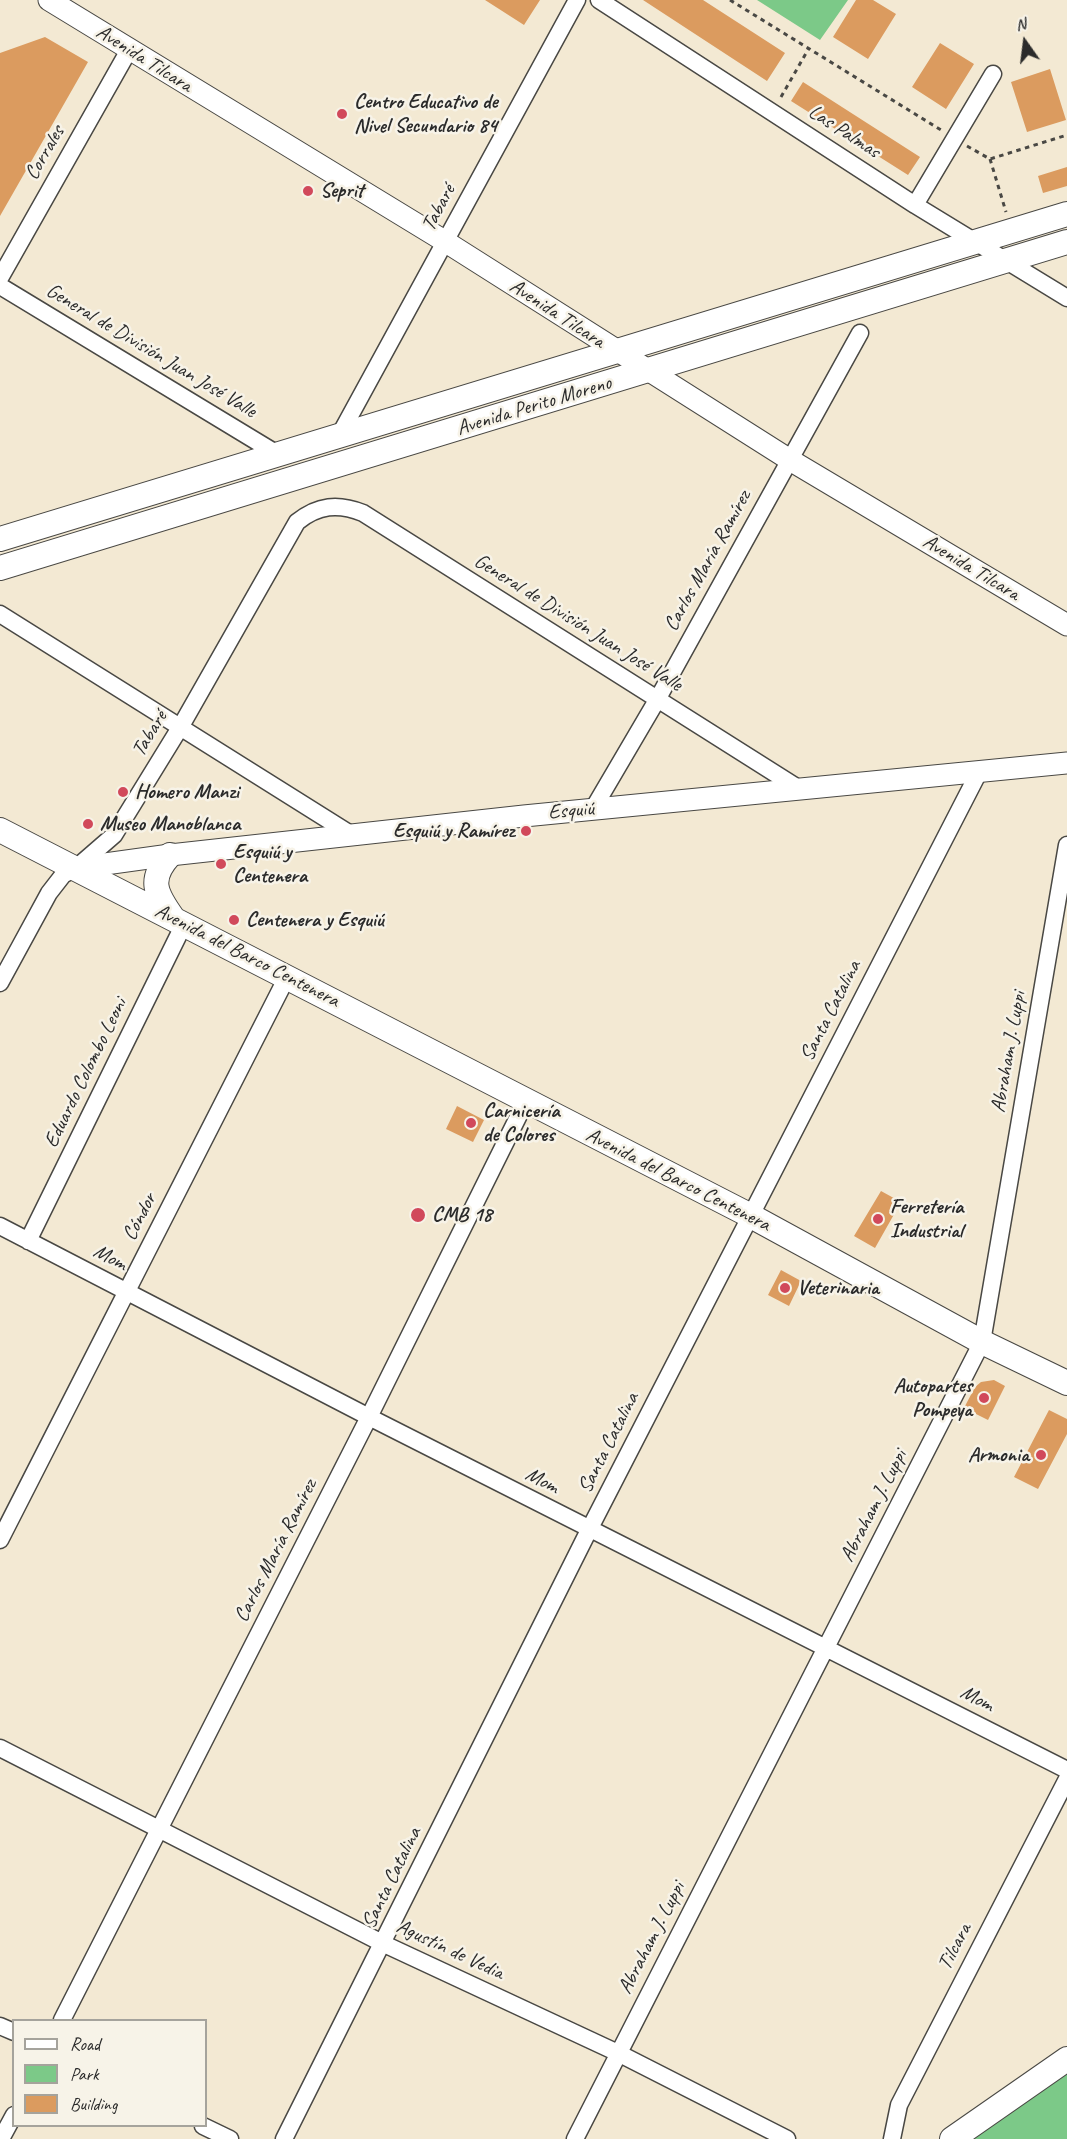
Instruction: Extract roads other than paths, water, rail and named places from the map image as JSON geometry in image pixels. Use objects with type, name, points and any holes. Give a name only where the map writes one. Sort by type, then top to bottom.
[{"type":"main road","name":"Avenida Perito Moreno","points":[[0,539],[1067,214]]},
{"type":"main road","name":"Avenida Perito Moreno","points":[[0,568],[1067,242]]},
{"type":"main road","name":"Avenida del Barco Centenera","points":[[0,830],[751,1216],[982,1342],[1067,1383]]},
{"type":"main road","points":[[170,855],[158,868],[155,882],[161,901],[178,921]]},
{"type":"main road","points":[[952,2139],[1067,2059]]},
{"type":"street","name":"Avenida Tilcara","points":[[49,0],[446,243],[790,460],[1067,625]]},
{"type":"street","name":"Tabaré","points":[[339,436],[577,0]]},
{"type":"street","name":"Las Palmas","points":[[599,0],[915,205],[1067,298]]},
{"type":"street","name":"Corrales","points":[[0,278],[129,50]]},
{"type":"street","points":[[915,205],[993,74]]},
{"type":"street","name":"General de División Juan José Valle","points":[[0,286],[279,455]]},
{"type":"street","name":"Carlos María Ramírez","points":[[593,810],[657,700],[860,333]]},
{"type":"street","name":"Tabaré","points":[[0,983],[49,893],[63,875],[76,868],[114,835],[181,726],[297,522],[311,510],[330,506]]},
{"type":"street","name":"General de División Juan José Valle","points":[[330,506],[348,507],[363,513],[798,788]]},
{"type":"street","points":[[0,614],[352,835]]},
{"type":"street","name":"Esquiú","points":[[76,868],[352,835],[1067,762]]},
{"type":"street","name":"Santa Catalina","points":[[284,2139],[384,1944],[589,1530],[980,770]]},
{"type":"street","name":"Abraham J. Luppi","points":[[575,2139],[982,1342],[1067,845]]},
{"type":"street","name":"Eduardo Colombo Leoni","points":[[28,1241],[178,921]]},
{"type":"street","name":"Cóndor","points":[[0,1540],[287,977]]},
{"type":"street","name":"Carlos María Ramírez","points":[[63,2019],[369,1417],[526,1101]]},
{"type":"street","name":"Mom","points":[[0,1226],[589,1530],[1067,1770]]},
{"type":"street","name":"Agustín de Vedia","points":[[0,1748],[384,1944],[618,2053],[787,2139]]},
{"type":"street","name":"Tilcara","points":[[892,2139],[899,2105],[1067,1779]]},
{"type":"street","points":[[1,2139],[12,2119]]},
{"type":"street","points":[[205,2127],[230,2139]]},
{"type":"place","name":"Centro Educativo de Nivel Secundario 84","points":[[342,114]]},
{"type":"place","name":"Seprit","points":[[308,191]]},
{"type":"place","name":"Homero Manzi","points":[[123,792]]},
{"type":"place","name":"Museo Manoblanca","points":[[88,824]]},
{"type":"place","name":"Esquiú y Ramírez","points":[[526,831]]},
{"type":"place","name":"Esquiú y Centenera","points":[[221,864]]},
{"type":"place","name":"Centenera y Esquiú","points":[[234,920]]},
{"type":"place","name":"Carnicería de Colores","points":[[471,1123]]},
{"type":"place","name":"CMB 18","points":[[418,1215]]},
{"type":"place","name":"Ferretería Industrial","points":[[878,1219]]},
{"type":"place","name":"Veterinaria","points":[[785,1288]]},
{"type":"place","name":"Autopartes Pompeya","points":[[984,1398]]},
{"type":"place","name":"Armonia","points":[[1041,1455]]}]
